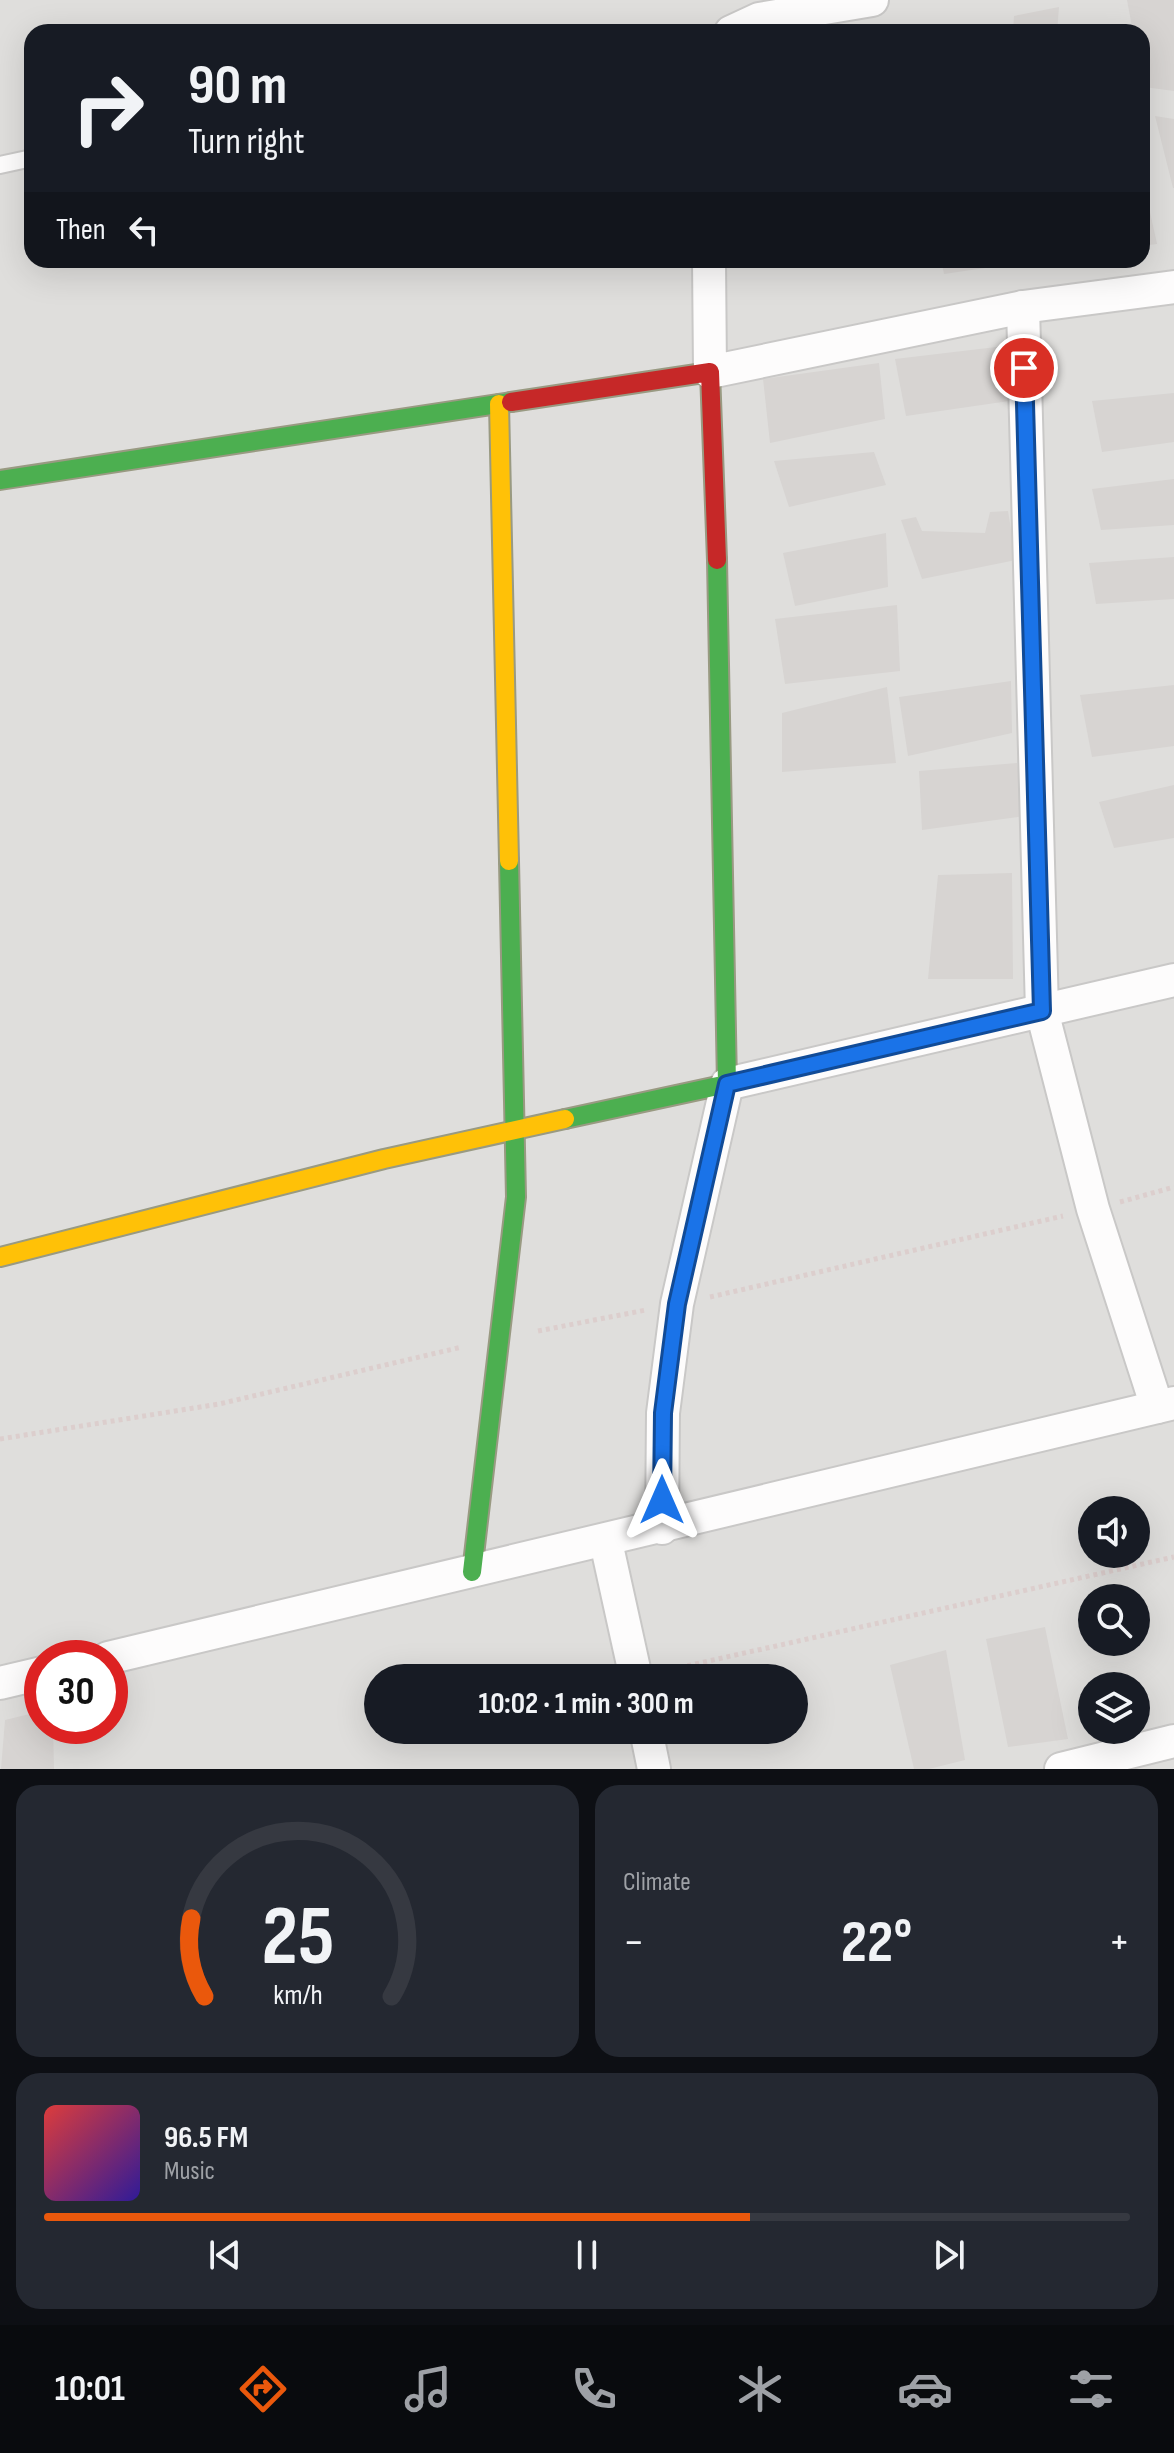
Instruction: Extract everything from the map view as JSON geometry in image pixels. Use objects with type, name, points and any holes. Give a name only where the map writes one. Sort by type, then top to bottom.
[{"type":"street","points":[[748,24],[759,19],[872,0]]},
{"type":"street","points":[[662,1528],[663,1413],[677,1304],[727,1084],[721,680],[709,268]]},
{"type":"street","points":[[0,480],[710,372],[1023,307],[1174,287]]},
{"type":"street","points":[[128,1653],[606,1542],[1166,1405],[1093,1209],[1042,1011],[1023,307]]},
{"type":"street","points":[[472,1572],[516,1197],[499,404]]},
{"type":"street","points":[[0,1257],[384,1159],[727,1084],[1174,980]]},
{"type":"street","points":[[606,1542],[633,1664]]},
{"type":"street","points":[[0,1683],[24,1677]]},
{"type":"street","points":[[1061,1769],[1174,1741]]},
{"type":"street","points":[[649,1744],[654,1769]]},
{"type":"lane","points":[[0,165],[24,160]]},
{"type":"path","points":[[0,1439],[219,1404],[500,1338],[677,1304],[1093,1209],[1174,1187]]},
{"type":"path","points":[[698,1664],[1174,1557]]},
{"type":"shaded area","points":[[0,0],[1174,0],[1174,1769],[0,1769]]},
{"type":"building","points":[[1127,0],[1174,0],[1174,91],[1150,88],[1150,24],[1132,24]]},
{"type":"building","points":[[1059,7],[1058,24],[1014,24],[1014,16]]},
{"type":"building","points":[[1155,116],[1174,119],[1174,188],[1173,188]]},
{"type":"building","points":[[1150,212],[1157,244],[1150,245]]},
{"type":"building","points":[[943,268],[985,268],[944,274]]},
{"type":"building","points":[[1013,345],[1016,400],[906,416],[895,359]]},
{"type":"building","points":[[879,363],[885,419],[770,443],[763,379]]},
{"type":"building","points":[[1174,393],[1174,442],[1102,452],[1092,401]]},
{"type":"building","points":[[874,452],[886,485],[789,507],[774,461]]},
{"type":"building","points":[[1174,479],[1174,525],[1101,530],[1092,489]]},
{"type":"building","points":[[1008,511],[1016,560],[922,579],[901,520],[916,517],[922,531],[985,533],[990,512]]},
{"type":"building","points":[[886,533],[888,587],[795,606],[783,553]]},
{"type":"building","points":[[1174,557],[1174,599],[1096,604],[1089,563]]},
{"type":"building","points":[[897,605],[900,671],[785,684],[775,619]]},
{"type":"building","points":[[1011,681],[1012,733],[908,756],[899,697]]},
{"type":"building","points":[[1174,685],[1174,746],[1092,757],[1080,695]]},
{"type":"building","points":[[887,687],[896,763],[782,772],[782,713]]},
{"type":"building","points":[[1017,763],[1025,816],[922,830],[919,771]]},
{"type":"building","points":[[1174,785],[1174,838],[1114,848],[1099,802]]},
{"type":"building","points":[[1012,873],[1013,979],[928,979],[938,875]]},
{"type":"building","points":[[1045,1627],[1068,1739],[1008,1747],[986,1639]]},
{"type":"building","points":[[946,1650],[965,1760],[929,1769],[914,1769],[890,1665]]},
{"type":"building","points":[[24,1715],[24,1744],[53,1744],[54,1769],[1,1769],[5,1720]]},
{"type":"traffic: fast","points":[[0,480],[511,402]]},
{"type":"traffic: fast","points":[[565,1119],[727,1084],[717,560]]},
{"type":"traffic: fast","points":[[472,1572],[516,1197],[509,861]]},
{"type":"traffic: slow","points":[[499,404],[509,861]]},
{"type":"traffic: slow","points":[[0,1257],[384,1159],[565,1119]]},
{"type":"traffic: jam","points":[[511,402],[710,372],[717,560]]},
{"type":"route","points":[[662,1500],[663,1413],[677,1304],[727,1084],[1042,1011],[1024,368]]}]
